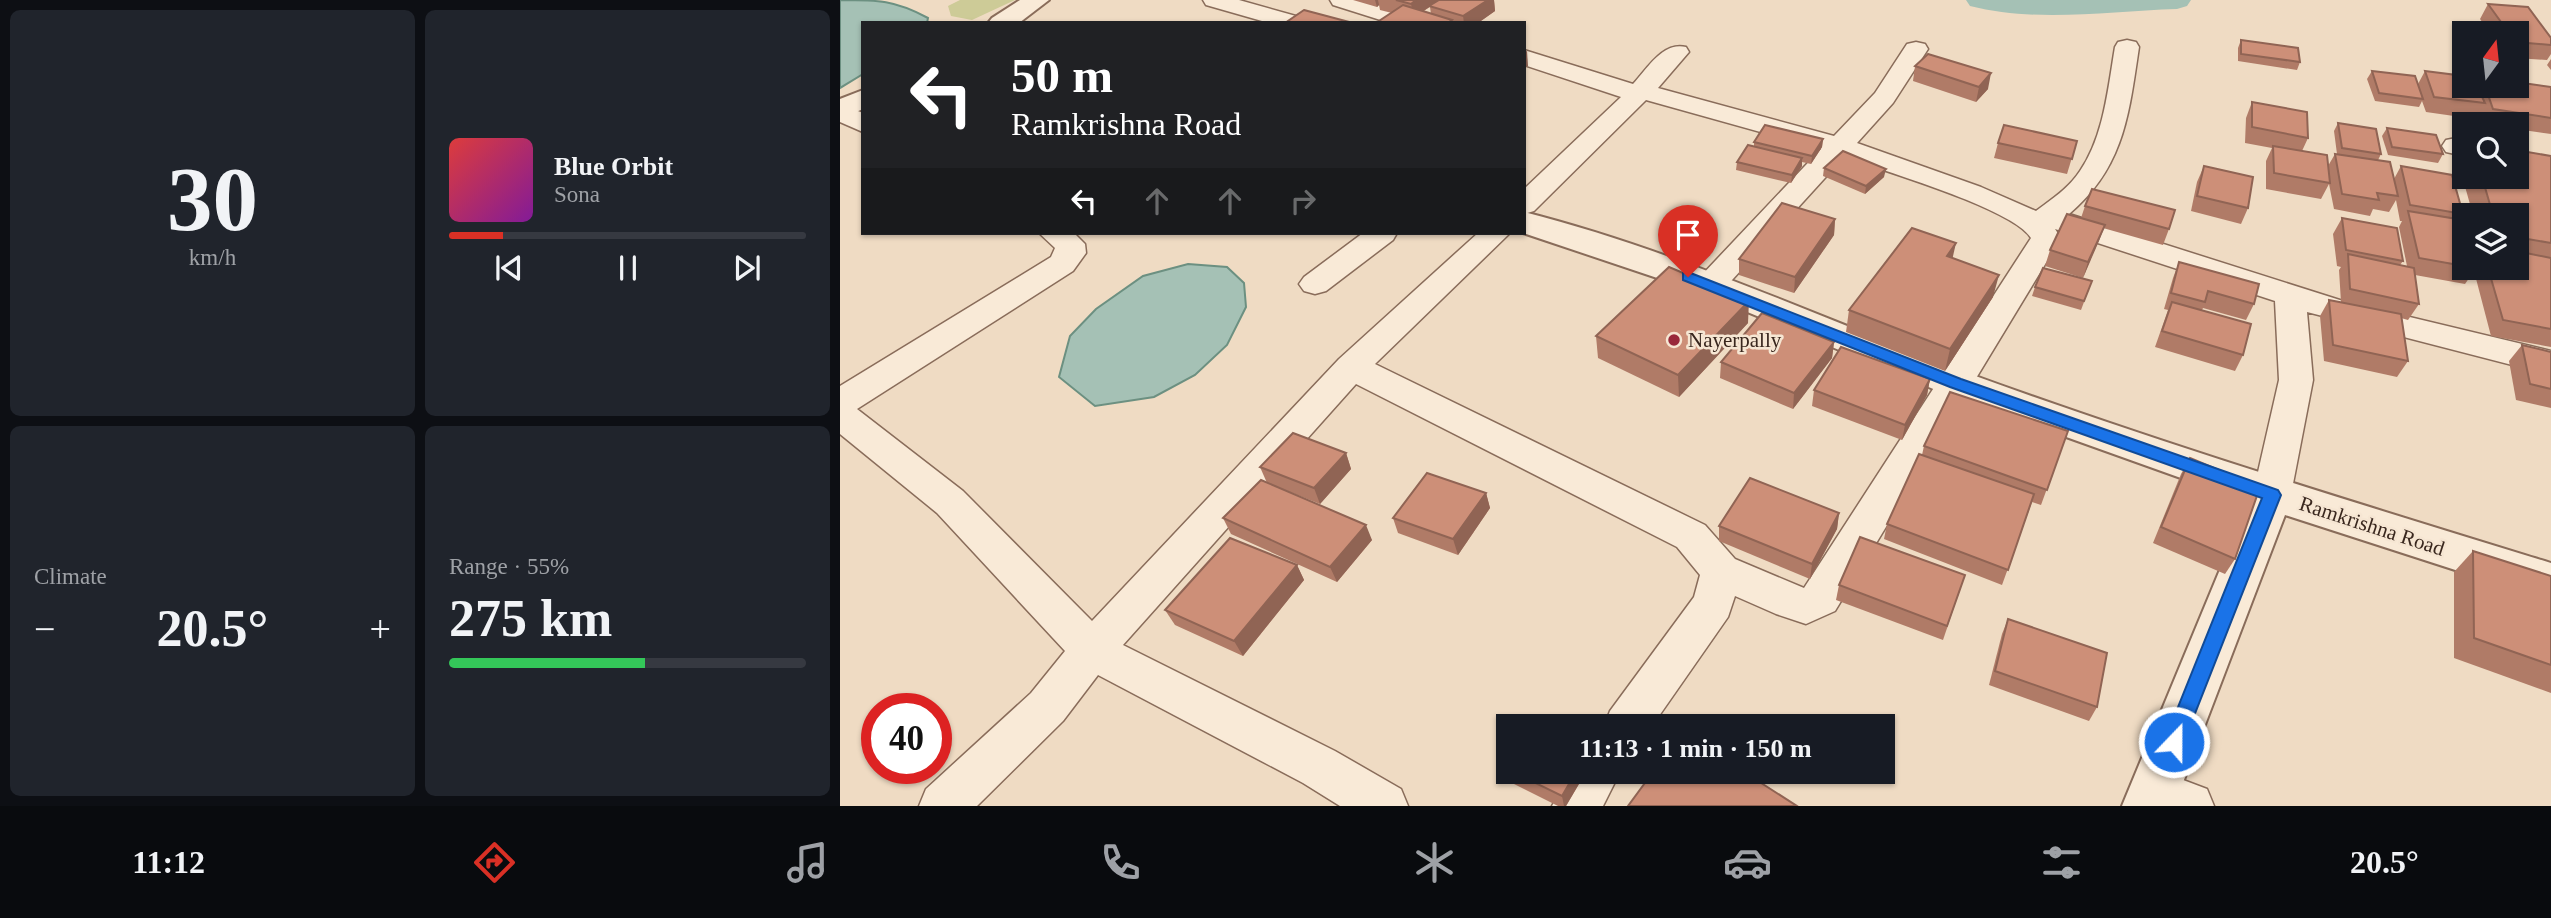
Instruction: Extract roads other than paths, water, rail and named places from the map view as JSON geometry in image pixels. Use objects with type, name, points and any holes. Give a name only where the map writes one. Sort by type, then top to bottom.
[{"type":"street","points":[[1004,21],[1037,0]]},
{"type":"street","points":[[1214,0],[1288,21]]},
{"type":"street","points":[[1304,21],[1339,0],[1408,21]]},
{"type":"street","points":[[2043,220],[2078,191],[2095,169],[2116,109],[2127,47]]},
{"type":"street","points":[[1711,284],[1884,99],[1916,49]]},
{"type":"street","points":[[1526,203],[1677,52]]},
{"type":"street","points":[[1526,58],[1639,92],[1839,146],[2043,220],[2071,226],[2290,293],[2337,310],[2551,363]]},
{"type":"street","points":[[840,111],[861,99]]},
{"type":"street","points":[[840,111],[861,123]]},
{"type":"street","points":[[1351,367],[1691,536],[1721,571],[1806,606],[1821,599],[2046,238],[2043,220]]},
{"type":"street","name":"Ramkrishna Road","points":[[1526,223],[1711,284],[1956,383],[2272,495],[2551,582]]},
{"type":"street","points":[[1315,285],[1379,235]]},
{"type":"street","points":[[943,806],[1046,708],[1092,650],[1351,367],[1493,235]]},
{"type":"street","points":[[840,403],[1062,264],[1070,253],[1071,236]]},
{"type":"street","points":[[2164,801],[2272,495],[2296,380],[2290,293]]},
{"type":"street","points":[[840,415],[950,502],[1092,650],[1319,768],[1384,806]]},
{"type":"street","points":[[1635,714],[1713,604],[1721,571]]},
{"type":"street","points":[[1576,806],[1590,784]]},
{"type":"waterway","points":[[1980,0],[2037,6],[2177,0]]},
{"type":"place","name":"Nayerpally","points":[[1674,340]]}]
